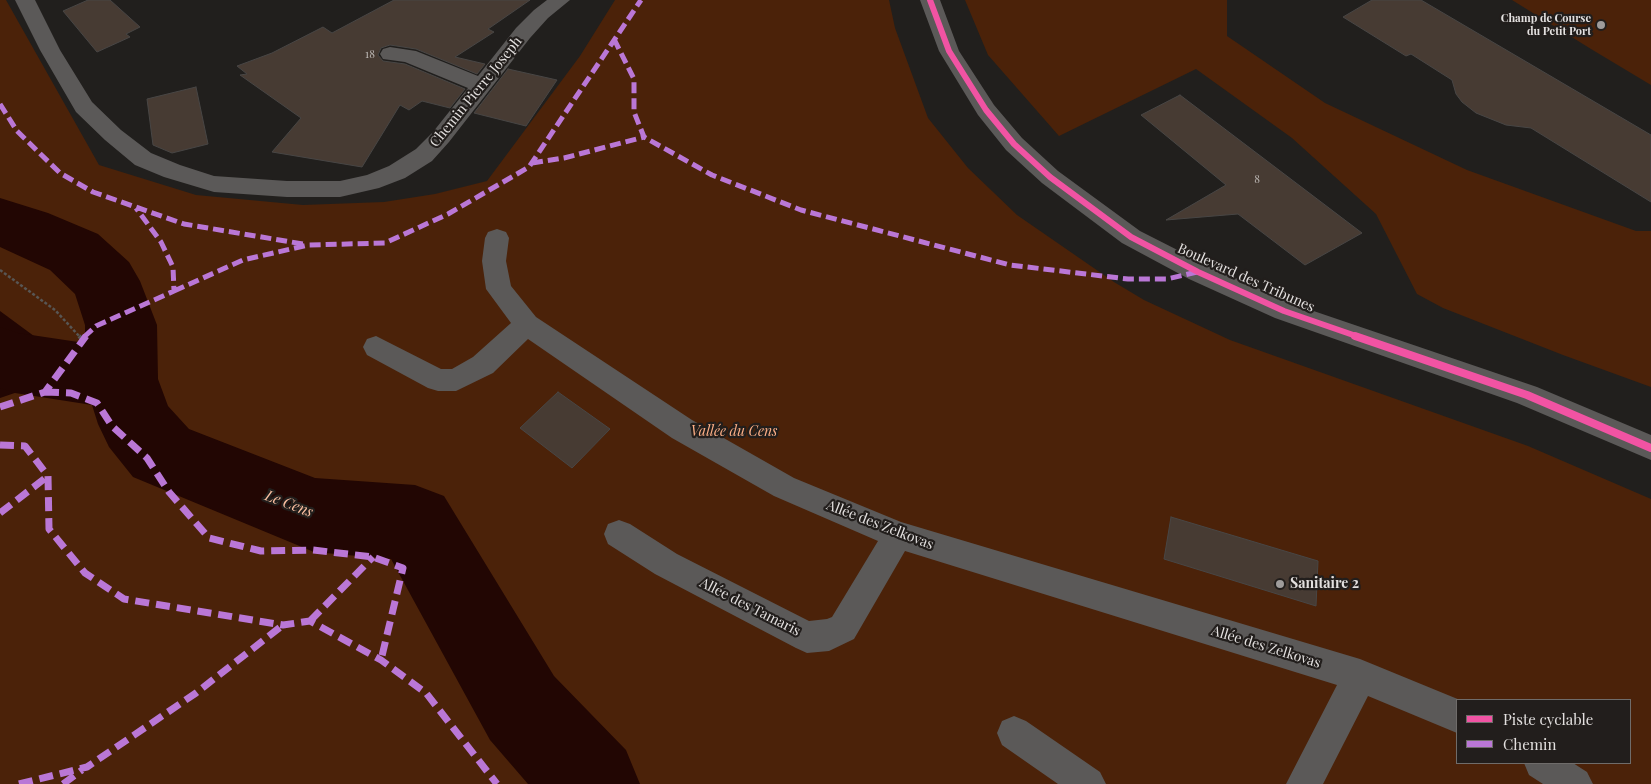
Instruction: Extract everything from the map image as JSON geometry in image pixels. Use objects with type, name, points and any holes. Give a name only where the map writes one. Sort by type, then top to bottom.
[{"type":"street","name":"Chemin Pierre Joseph","points":[[25,0],[50,50],[84,107],[143,159],[172,171],[214,184],[287,189],[340,189],[397,172],[424,155],[441,137],[523,33],[541,14],[560,0]]},
{"type":"street","name":"Boulevard des Tribunes","points":[[930,0],[949,51],[965,80],[1014,144],[1050,177],[1102,218],[1131,237],[1169,258],[1284,311],[1528,395],[1651,448]]},
{"type":"street","points":[[390,54],[409,56],[482,86]]},
{"type":"street","name":"Allée des Zelkovas","points":[[497,238],[494,261],[499,289],[527,324],[691,434],[784,487],[898,535],[1360,676],[1456,716]]},
{"type":"street","points":[[376,347],[438,380],[456,380],[483,365],[527,324]]},
{"type":"street","name":"Allée des Tamaris","points":[[619,534],[666,564],[807,637],[829,635],[843,628],[898,535]]},
{"type":"street","points":[[1304,784],[1360,676]]},
{"type":"street","points":[[1014,733],[1088,784]]},
{"type":"street","points":[[1543,764],[1575,784]]},
{"type":"path","points":[[0,270],[55,310],[82,339]]},
{"type":"green space","name":"Vallée du Cens","points":[[0,0],[6,0],[99,165],[196,195],[303,205],[384,202],[435,194],[487,181],[580,56],[615,0],[889,0],[895,28],[928,118],[968,168],[1017,215],[1114,282],[1144,300],[1230,340],[1528,446],[1651,499],[1651,784],[0,784]]},
{"type":"green space","points":[[965,0],[1227,0],[1227,36],[1325,103],[1467,170],[1636,231],[1651,231],[1651,387],[1443,308],[1417,294],[1376,214],[1292,138],[1196,69],[1059,136],[988,55]]},
{"type":"green space","name":"Champ de Course du Petit Port","points":[[1512,0],[1651,0],[1651,85],[1591,49]]},
{"type":"shaded area","points":[[0,311],[57,353],[62,361],[47,382],[0,398]]},
{"type":"building","points":[[88,0],[110,0],[140,27],[126,34],[130,37],[97,52],[63,11]]},
{"type":"building","points":[[394,0],[530,0],[488,29],[494,32],[455,57],[485,64],[477,74],[416,49],[390,45],[381,48],[378,55],[383,61],[405,64],[465,89],[450,108],[422,101],[409,110],[400,105],[362,167],[272,152],[301,118],[240,75],[247,74],[237,66],[272,53],[323,27],[332,33]]},
{"type":"building","points":[[1372,0],[1421,0],[1651,135],[1651,202],[1531,128],[1506,125],[1476,113],[1462,102],[1456,94],[1452,80],[1411,54],[1406,56],[1343,17]]},
{"type":"building","points":[[508,69],[557,80],[526,126],[474,113]]},
{"type":"building","points":[[196,87],[208,144],[172,153],[153,145],[147,99]]},
{"type":"building","points":[[1180,95],[1362,233],[1305,265],[1238,214],[1166,220],[1226,185],[1141,115]]},
{"type":"building","points":[[558,392],[610,429],[572,468],[520,428]]},
{"type":"building","name":"Sanitaire 2","points":[[1171,517],[1318,561],[1316,606],[1164,559]]},
{"type":"waterway","name":"Le Cens","points":[[0,222],[25,230],[74,252],[105,281],[121,325],[121,379]]},
{"type":"waterway","points":[[0,357],[15,363],[121,379]]},
{"type":"waterway","name":"Le Cens","points":[[121,379],[136,424],[161,453],[314,515],[415,523],[522,708],[592,784]]},
{"type":"marked path","points":[[174,291],[243,260],[308,245],[385,243],[448,214],[529,167],[641,0]]},
{"type":"marked path","points":[[614,39],[634,79],[634,112],[644,137],[712,175],[801,210],[1010,265],[1128,279],[1167,279],[1197,272]]},
{"type":"marked path","points":[[0,104],[17,131],[60,173],[93,192],[184,224],[303,244]]},
{"type":"marked path","points":[[532,163],[564,158],[644,137]]},
{"type":"marked path","points":[[0,407],[45,392],[82,339],[96,326],[174,291],[173,267],[161,242],[136,208]]},
{"type":"marked path","points":[[45,392],[71,393],[97,403],[112,426],[147,458],[169,492],[209,538],[261,551],[313,550],[373,557],[403,568],[381,660]]},
{"type":"marked path","points":[[0,445],[25,446],[48,476],[49,529],[85,573],[124,599],[283,625],[310,621],[381,660],[426,693],[497,784]]},
{"type":"marked path","points":[[0,513],[48,476]]},
{"type":"marked path","points":[[310,621],[373,557]]},
{"type":"marked path","points":[[19,784],[87,767],[196,693],[283,625]]},
{"type":"marked path","points":[[63,784],[82,770]]},
{"type":"cycle path","points":[[930,0],[949,51],[986,110],[1014,144],[1050,177],[1131,237],[1198,272],[1284,311],[1527,395],[1651,448]]},
{"type":"place","name":"Champ de Course du Petit Port","points":[[1601,25]]},
{"type":"place","name":"Sanitaire 2","points":[[1280,584]]}]
